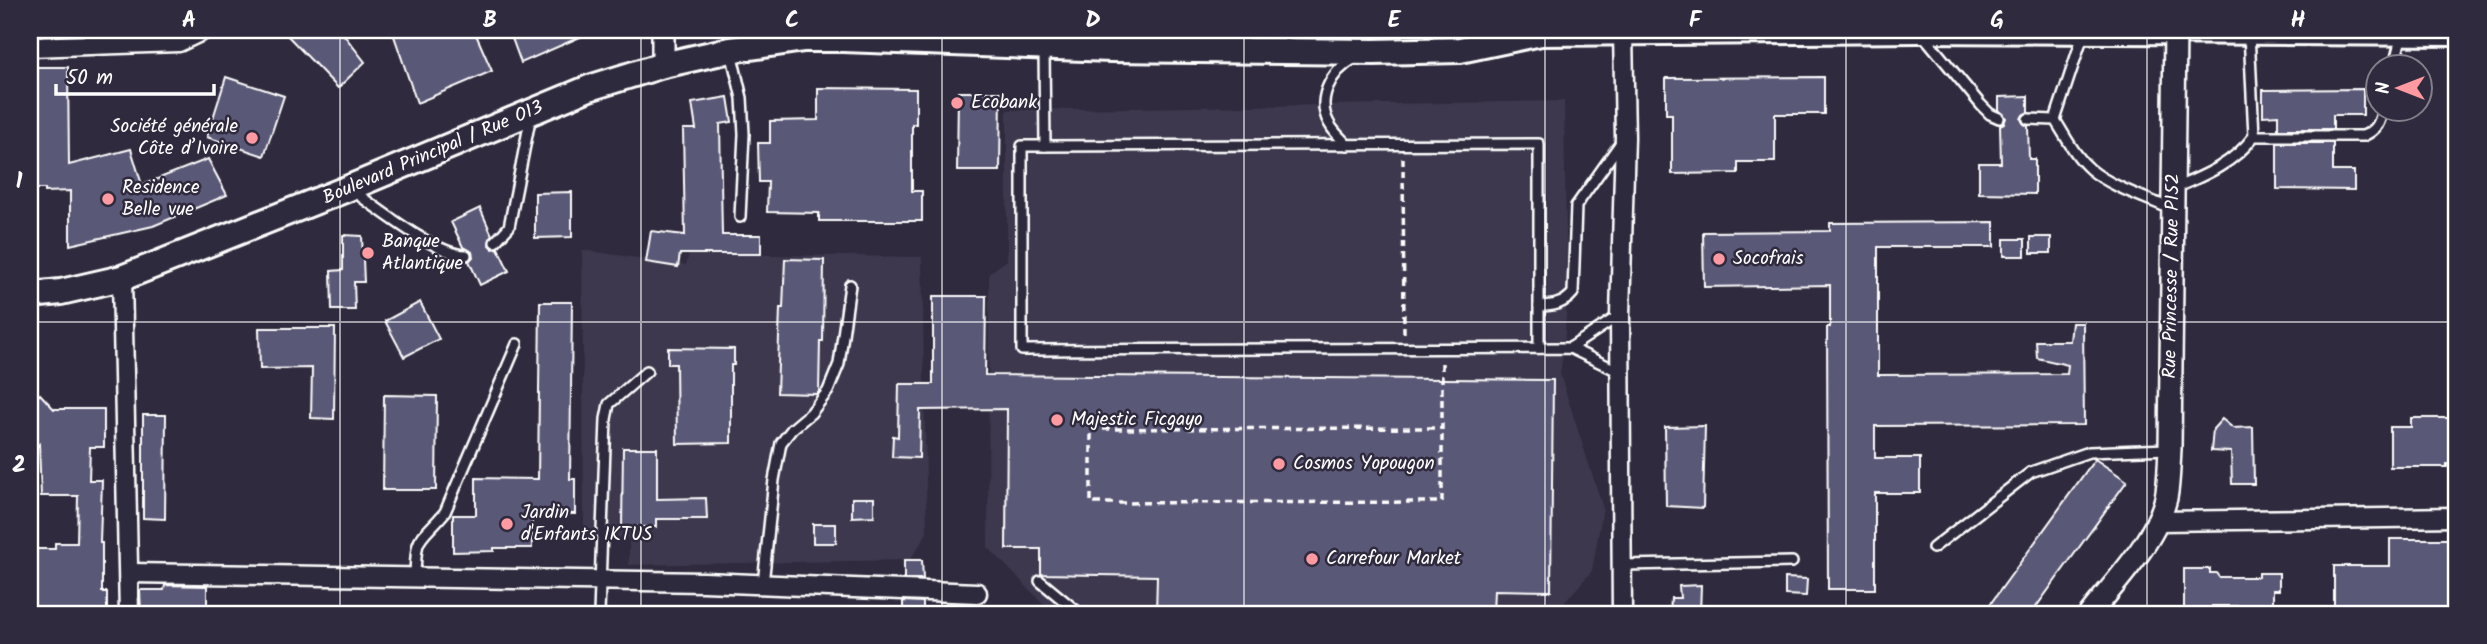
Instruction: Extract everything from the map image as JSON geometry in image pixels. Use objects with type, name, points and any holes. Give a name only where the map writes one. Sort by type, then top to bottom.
[{"type":"main road","name":"Boulevard Principal / Rue O13","points":[[843,39],[950,30]]},
{"type":"main road","name":"Boulevard Principal / Rue O13","points":[[1516,30],[1541,33],[1753,30],[2457,33]]},
{"type":"main road","name":"Boulevard Principal / Rue O13","points":[[30,295],[61,292],[122,278],[349,188],[589,88],[663,65],[730,50],[804,39],[843,39],[1044,47],[1461,50],[1541,33]]},
{"type":"street","points":[[30,47],[179,42],[204,30]]},
{"type":"street","points":[[663,30],[663,65]]},
{"type":"street","name":"Rue Princesse / Rue P152","points":[[2090,614],[2145,542],[2166,498],[2170,449],[2175,31]]},
{"type":"street","points":[[1622,614],[1620,315],[1625,137],[1623,32]]},
{"type":"street","points":[[122,278],[129,614]]},
{"type":"street","points":[[2157,521],[2457,517]]},
{"type":"street","points":[[129,573],[598,580],[977,593]]},
{"type":"lane","points":[[1919,30],[1981,105],[1999,118]]},
{"type":"lane","points":[[2055,120],[2085,31]]},
{"type":"lane","points":[[2398,52],[2403,31]]},
{"type":"lane","points":[[2174,189],[2214,172],[2245,148],[2254,136],[2249,33]]},
{"type":"lane","points":[[1044,47],[1045,146]]},
{"type":"lane","points":[[730,50],[742,98],[744,134],[740,217]]},
{"type":"lane","points":[[1347,145],[1330,126],[1324,97],[1329,82],[1339,68],[1374,51]]},
{"type":"lane","points":[[495,242],[509,227],[531,112]]},
{"type":"lane","points":[[2028,119],[2055,120]]},
{"type":"lane","points":[[2055,120],[2080,159],[2091,170],[2174,210]]},
{"type":"lane","points":[[2254,136],[2363,136],[2373,132],[2380,122]]},
{"type":"lane","points":[[1539,306],[1551,306],[1567,301],[1573,293],[1576,206],[1625,137]]},
{"type":"lane","points":[[1539,348],[1539,144],[1022,146],[1022,350],[1570,348],[1620,372]]},
{"type":"lane","points":[[349,188],[423,238],[451,253],[466,255]]},
{"type":"lane","points":[[763,584],[774,480],[781,443],[792,429],[811,413],[828,391],[839,364],[850,285]]},
{"type":"lane","points":[[1570,348],[1620,315]]},
{"type":"lane","points":[[415,578],[415,545],[445,512],[517,344]]},
{"type":"lane","points":[[599,614],[598,580],[606,419],[609,404],[647,371]]},
{"type":"lane","points":[[1934,548],[2031,472],[2089,452],[2170,449]]},
{"type":"lane","points":[[1622,565],[1792,562]]},
{"type":"lane","points":[[1040,581],[1080,614]]},
{"type":"path","points":[[1403,145],[1404,349]]},
{"type":"path","points":[[1442,349],[1442,428],[1442,502],[1091,503],[1091,429],[1442,428]]},
{"type":"shaded area","points":[[1564,101],[1567,301],[1560,374],[1603,508],[1592,571],[1557,614],[1053,614],[988,547],[989,273],[1007,260],[1007,110]]},
{"type":"shaded area","points":[[582,250],[686,265],[689,254],[922,257],[927,533],[910,560],[629,565],[629,538],[584,537]]},
{"type":"building","points":[[282,30],[340,30],[365,62],[338,88]]},
{"type":"building","points":[[392,30],[474,30],[492,71],[417,103]]},
{"type":"building","points":[[509,30],[596,30],[521,63]]},
{"type":"building","points":[[31,67],[68,67],[69,165],[131,149],[142,185],[208,159],[227,195],[153,226],[70,245],[70,191],[45,192],[45,189],[30,189]]},
{"type":"building","points":[[226,77],[284,96],[264,156],[207,137]]},
{"type":"building","points":[[1824,77],[1824,114],[1775,114],[1775,162],[1738,162],[1738,173],[1672,174],[1672,114],[1666,114],[1666,78]]},
{"type":"building","points":[[818,88],[916,89],[916,124],[912,124],[912,191],[922,191],[922,221],[819,221],[819,213],[767,212],[768,182],[759,182],[758,143],[770,143],[770,121],[818,120]]},
{"type":"building","points":[[2363,89],[2363,115],[2333,115],[2333,129],[2278,129],[2278,115],[2263,116],[2263,90]]},
{"type":"building","points":[[958,92],[1001,92],[1000,171],[957,171]]},
{"type":"building","points":[[2028,96],[2028,112],[2021,119],[2028,126],[2029,159],[2035,159],[2035,194],[1979,193],[1979,163],[2001,163],[2000,125],[2006,118],[1999,110],[1999,97]]},
{"type":"building","points":[[728,97],[732,122],[720,124],[722,235],[761,235],[761,254],[680,254],[678,267],[646,262],[651,231],[685,235],[683,129],[696,129],[692,103]]},
{"type":"building","points":[[2277,143],[2333,143],[2333,171],[2354,171],[2354,190],[2277,189]]},
{"type":"building","points":[[572,192],[572,237],[535,238],[535,193]]},
{"type":"building","points":[[480,208],[492,235],[489,245],[493,249],[498,248],[509,271],[480,285],[469,261],[473,257],[472,252],[463,247],[451,222]]},
{"type":"building","points":[[1994,222],[1994,247],[1878,247],[1878,375],[2067,374],[2068,365],[2037,358],[2036,341],[2070,341],[2072,323],[2083,323],[2084,425],[1875,426],[1875,458],[1920,458],[1920,493],[1875,493],[1875,589],[1828,589],[1827,327],[1830,327],[1830,285],[1704,287],[1703,232],[1830,231],[1830,223]]},
{"type":"building","points":[[343,235],[362,236],[364,282],[354,282],[355,310],[332,310],[331,271],[343,270]]},
{"type":"building","points":[[2031,237],[2051,237],[2051,253],[2031,253]]},
{"type":"building","points":[[2004,239],[2025,239],[2025,256],[2004,256]]},
{"type":"building","points":[[785,259],[824,260],[823,341],[820,341],[819,392],[816,394],[777,393]]},
{"type":"building","name":"Cosmos Yopougon","points":[[933,296],[986,296],[985,375],[1553,380],[1551,591],[1494,590],[1493,614],[1156,614],[1157,576],[1041,574],[1041,549],[1006,549],[1007,409],[920,410],[919,458],[892,457],[893,436],[898,437],[899,384],[933,384]]},
{"type":"building","points":[[420,302],[439,339],[404,357],[385,321]]},
{"type":"building","points":[[540,302],[572,302],[570,479],[575,479],[575,514],[532,513],[532,548],[453,552],[453,515],[476,515],[476,478],[538,479]]},
{"type":"building","points":[[259,328],[335,328],[334,419],[311,418],[312,368],[260,369]]},
{"type":"building","points":[[668,348],[734,349],[734,365],[731,365],[731,443],[677,444],[676,364],[668,364]]},
{"type":"building","points":[[40,394],[54,409],[104,409],[104,447],[90,447],[89,480],[102,480],[100,543],[102,592],[107,592],[107,614],[30,614],[30,549],[55,549],[55,543],[77,543],[78,496],[41,496],[39,444],[30,453],[30,404]]},
{"type":"building","points":[[384,395],[437,396],[436,490],[383,490]]},
{"type":"building","points":[[143,415],[166,415],[165,519],[143,518]]},
{"type":"building","points":[[2411,418],[2457,418],[2457,464],[2447,464],[2447,467],[2390,467],[2390,427],[2411,427]]},
{"type":"building","points":[[2222,419],[2233,428],[2253,427],[2254,484],[2232,484],[2231,452],[2211,451],[2213,429]]},
{"type":"building","points":[[1705,426],[1703,508],[1666,506],[1665,427]]},
{"type":"building","points":[[623,448],[657,448],[657,499],[706,498],[707,519],[656,519],[656,527],[622,527]]},
{"type":"building","points":[[2095,459],[2127,481],[2031,614],[1983,614]]},
{"type":"building","points":[[852,498],[874,498],[874,516],[852,517]]},
{"type":"building","points":[[813,524],[836,524],[836,543],[813,543]]},
{"type":"building","points":[[2390,539],[2457,539],[2457,614],[2334,614],[2334,566],[2390,566]]},
{"type":"building","points":[[904,560],[922,560],[923,579],[904,579]]},
{"type":"building","points":[[2184,569],[2210,569],[2210,573],[2216,573],[2219,577],[2258,577],[2258,573],[2279,573],[2279,590],[2273,590],[2273,606],[2212,606],[2212,614],[2184,614]]},
{"type":"building","points":[[1785,578],[1807,579],[1806,596],[1785,595]]},
{"type":"building","points":[[165,585],[207,586],[207,614],[141,614],[140,590],[164,590]]},
{"type":"building","points":[[1701,585],[1700,614],[1670,614],[1671,598],[1680,598],[1679,586]]},
{"type":"building","points":[[903,601],[923,602],[923,614],[903,614]]},
{"type":"place","name":"Ecobank","points":[[957,103]]},
{"type":"place","name":"Société générale Côte d’Ivoire","points":[[252,138]]},
{"type":"place","name":"Residence Belle vue","points":[[108,199]]},
{"type":"place","name":"Banque Atlantique","points":[[368,253]]},
{"type":"place","name":"Socofrais","points":[[1719,259]]},
{"type":"place","name":"Majestic Ficgayo","points":[[1057,420]]},
{"type":"place","name":"Cosmos Yopougon","points":[[1279,464]]},
{"type":"place","name":"Jardin d'Enfants IKTUS","points":[[507,524]]},
{"type":"place","name":"Carrefour Market","points":[[1312,559]]}]
